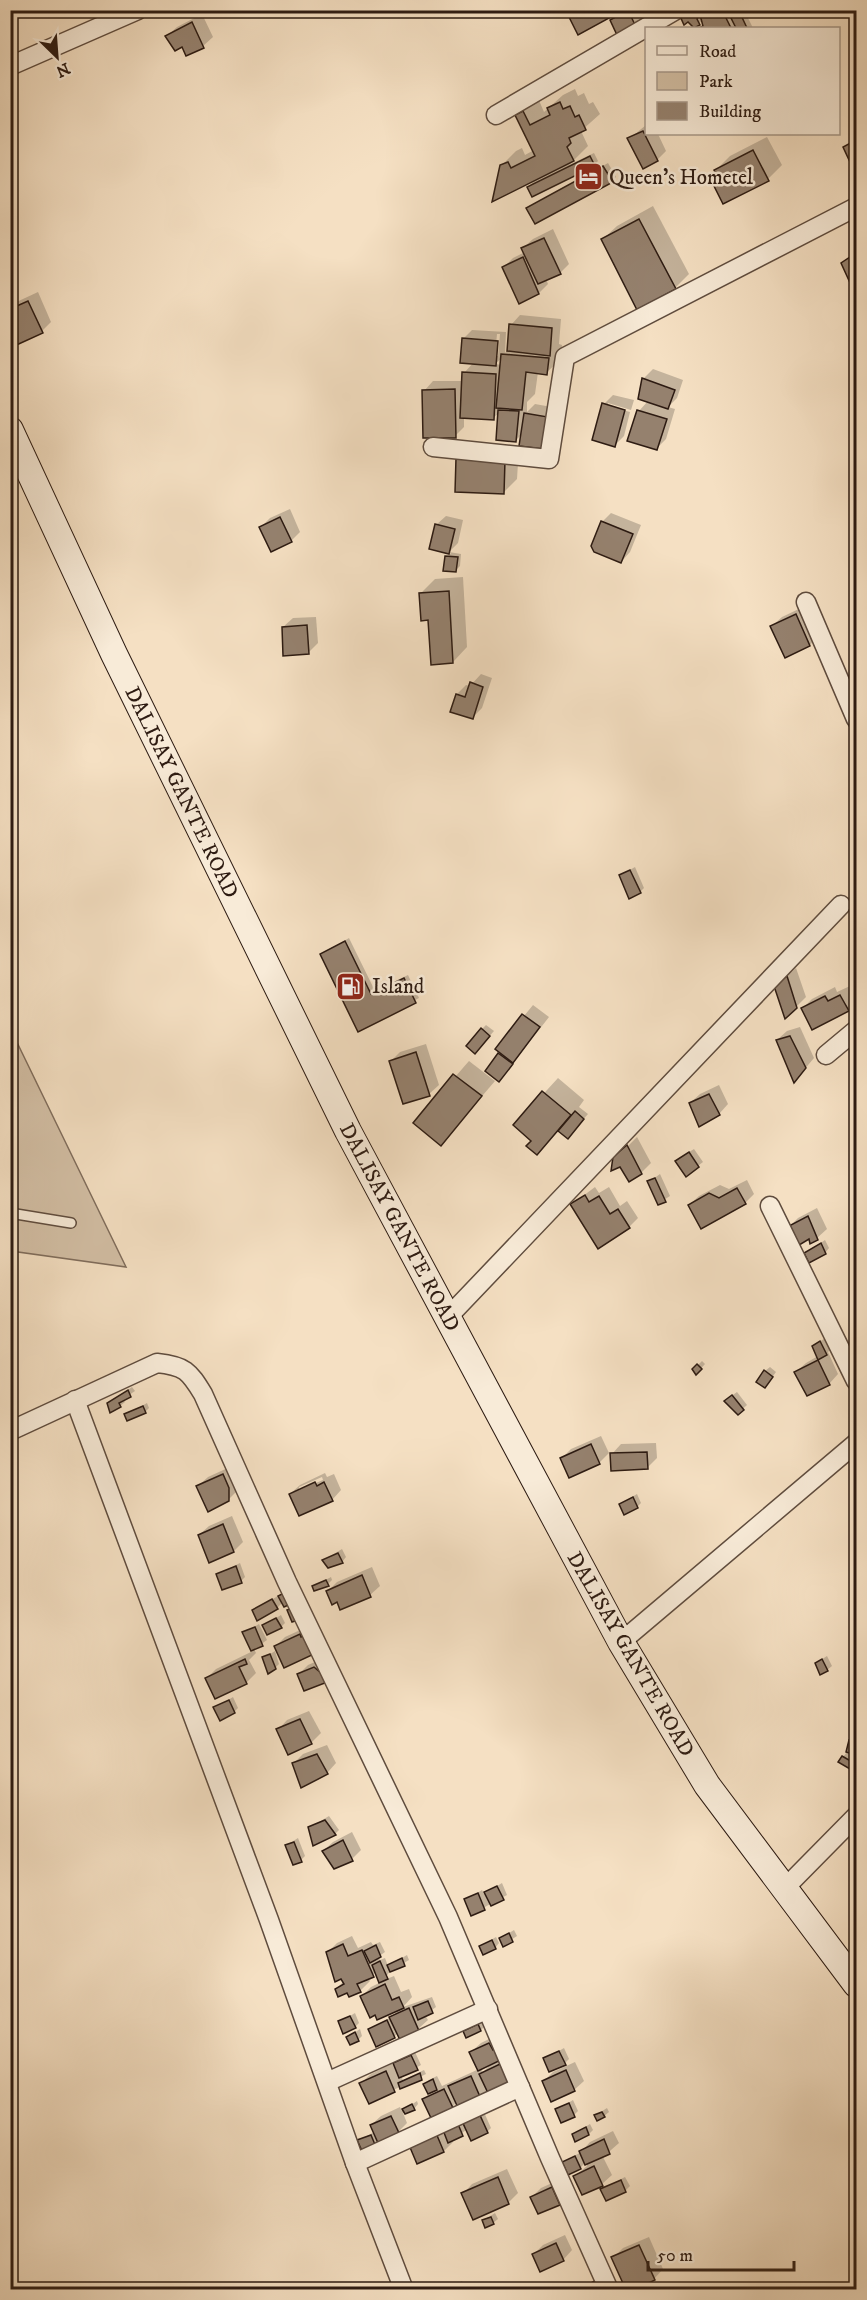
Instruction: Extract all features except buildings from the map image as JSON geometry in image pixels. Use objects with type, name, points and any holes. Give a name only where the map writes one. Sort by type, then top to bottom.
[{"type":"main road","name":"DALISAY GANTE ROAD","points":[[10,430],[114,654],[348,1131],[621,1642],[702,1776],[856,1984]]},
{"type":"street","points":[[10,66],[138,10]]},
{"type":"street","points":[[647,27],[676,10]]},
{"type":"street","points":[[496,115],[645,28]]},
{"type":"street","points":[[434,447],[549,459],[565,357],[856,207]]},
{"type":"street","points":[[806,602],[856,719]]},
{"type":"street","points":[[448,1317],[841,905]]},
{"type":"street","points":[[826,1055],[856,1030]]},
{"type":"street","points":[[770,1206],[856,1381]]},
{"type":"street","points":[[10,1431],[157,1363],[178,1365],[191,1375],[203,1394],[287,1582],[448,1917],[609,2289]]},
{"type":"street","points":[[75,1400],[355,2163],[404,2289]]},
{"type":"street","points":[[621,1642],[856,1443]]},
{"type":"street","points":[[784,1889],[856,1816]]},
{"type":"street","points":[[327,2082],[488,2009]]},
{"type":"street","points":[[355,2163],[520,2087]]},
{"type":"lane","points":[[10,1213],[71,1223]]},
{"type":"green space","points":[[11,1030],[126,1267],[11,1251]]},
{"type":"place","name":"Queen's Hometel","points":[[588,177]]},
{"type":"place","name":"Island","points":[[351,986]]}]
